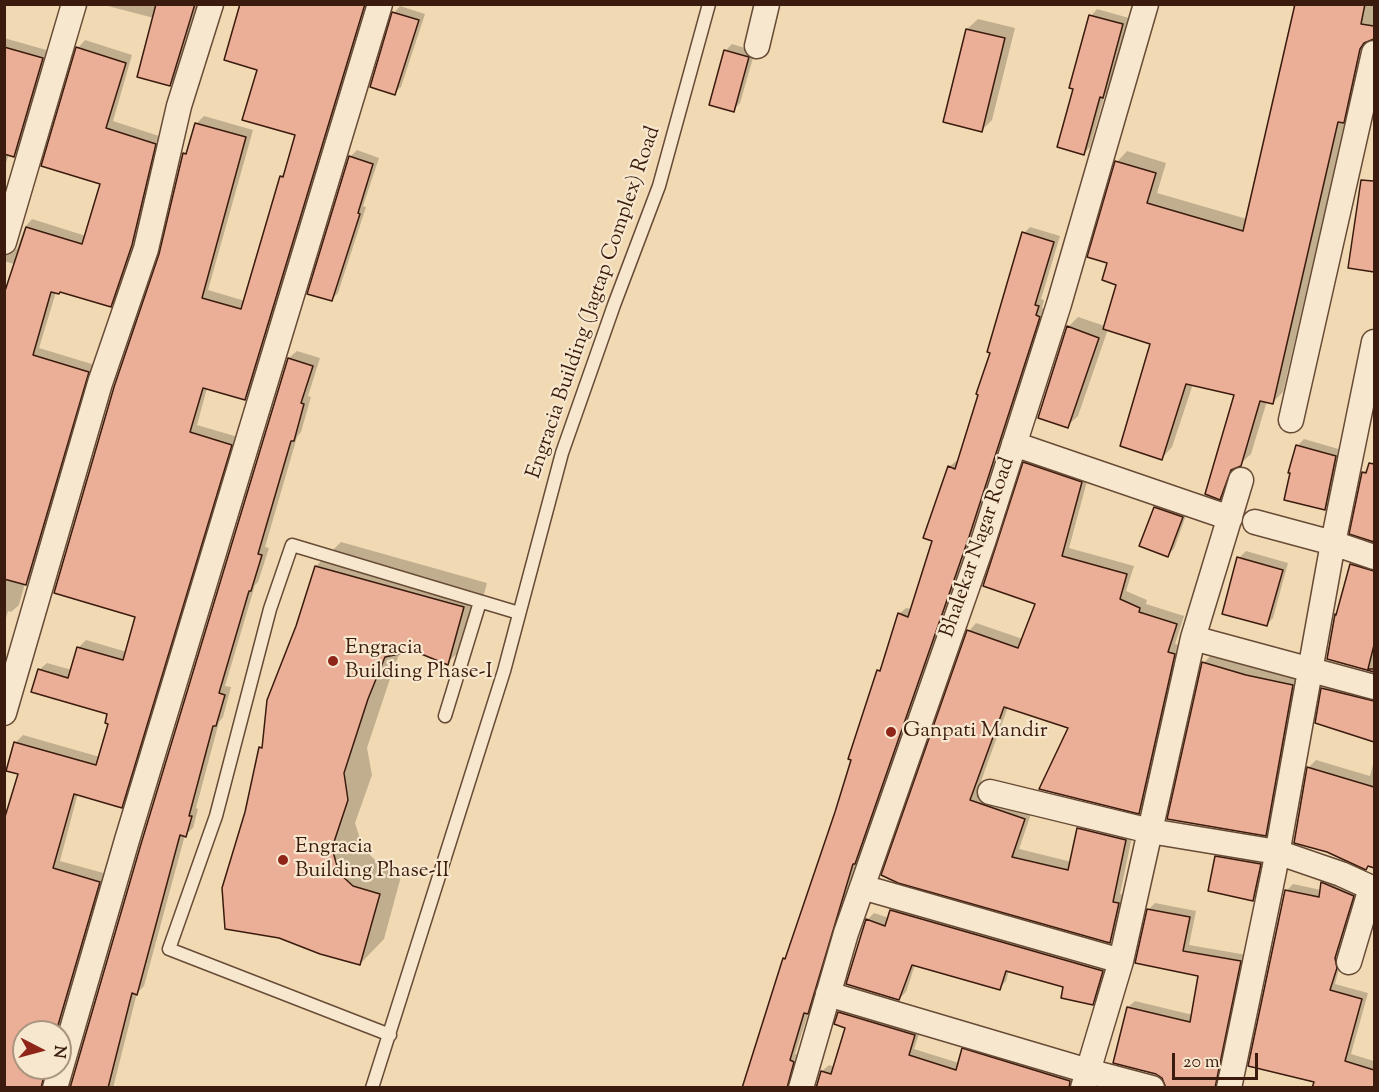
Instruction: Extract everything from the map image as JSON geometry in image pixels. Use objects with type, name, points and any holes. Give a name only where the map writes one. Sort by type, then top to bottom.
[{"type":"street","points":[[4,242],[74,4]]},
{"type":"street","points":[[4,712],[100,383],[146,249],[178,106],[211,4]]},
{"type":"street","points":[[55,1088],[130,828],[381,4]]},
{"type":"street","points":[[757,46],[767,4]]},
{"type":"street","name":"Bhalekar Nagar Road","points":[[801,1088],[846,933],[983,542],[1062,292],[1146,4]]},
{"type":"street","points":[[1291,420],[1374,53]]},
{"type":"street","points":[[1229,1088],[1276,852],[1333,543],[1374,342]]},
{"type":"street","points":[[1014,444],[1230,518]]},
{"type":"street","points":[[1085,1079],[1121,961],[1193,639],[1241,480]]},
{"type":"street","points":[[1255,522],[1333,543],[1374,557]]},
{"type":"street","points":[[1193,639],[1374,687]]},
{"type":"street","points":[[990,792],[1150,831],[1276,852],[1341,874],[1373,888],[1349,962]]},
{"type":"street","points":[[862,887],[1121,961]]},
{"type":"street","points":[[828,994],[1085,1079],[1152,1088]]},
{"type":"lane","name":"Engracia Building (Jagtap Complex) Road","points":[[372,1088],[504,671],[562,453],[659,186],[709,4]]},
{"type":"lane","points":[[390,1035],[169,949],[216,816],[270,609],[292,545],[519,613]]},
{"type":"lane","points":[[445,716],[480,602]]},
{"type":"building","points":[[156,4],[195,4],[170,86],[137,77]]},
{"type":"building","points":[[240,4],[365,4],[245,400],[203,388],[190,432],[232,445],[122,808],[74,794],[53,868],[100,882],[60,1020],[12,1020],[12,1080],[43,1080],[41,1088],[4,1088],[4,820],[18,774],[6,771],[14,742],[96,765],[108,724],[105,723],[107,714],[31,692],[38,669],[68,678],[77,647],[123,660],[135,617],[54,593],[114,387],[159,254],[183,153],[186,154],[195,123],[246,137],[202,298],[241,309],[280,176],[283,177],[295,135],[242,120],[257,70],[224,60]]},
{"type":"building","points":[[1295,4],[1365,4],[1361,24],[1374,26],[1374,39],[1364,43],[1360,49],[1344,123],[1338,122],[1273,404],[1260,401],[1241,466],[1231,470],[1220,500],[1205,494],[1234,395],[1186,384],[1162,460],[1120,446],[1150,344],[1103,329],[1116,285],[1102,280],[1107,263],[1087,257],[1115,161],[1156,173],[1147,203],[1243,231]]},
{"type":"building","points":[[392,12],[419,20],[395,95],[370,87]]},
{"type":"building","points":[[1089,15],[1123,24],[1103,98],[1100,97],[1084,155],[1057,147],[1073,89],[1069,88]]},
{"type":"building","points":[[966,29],[1005,38],[982,132],[943,122]]},
{"type":"building","points":[[4,47],[43,58],[14,157],[4,154]]},
{"type":"building","points":[[76,47],[126,63],[106,128],[156,144],[132,245],[111,307],[60,292],[59,294],[51,292],[33,355],[89,372],[26,585],[4,579],[4,294],[26,227],[82,244],[100,184],[41,166]]},
{"type":"building","points":[[724,50],[749,57],[734,112],[709,105]]},
{"type":"building","points":[[349,156],[373,164],[358,213],[360,214],[332,301],[307,294]]},
{"type":"building","points":[[1361,180],[1374,181],[1374,272],[1348,268]]},
{"type":"building","points":[[1022,232],[1054,242],[1035,305],[1039,306],[1036,315],[1040,317],[969,537],[855,864],[853,864],[808,1014],[804,1013],[790,1060],[794,1062],[787,1088],[742,1088],[783,958],[785,959],[835,812],[851,760],[848,759],[877,670],[880,671],[898,613],[908,617],[932,541],[923,538],[948,466],[955,469],[990,353],[987,352]]},
{"type":"building","points":[[1067,326],[1099,338],[1068,428],[1038,418]]},
{"type":"building","points":[[288,358],[313,366],[301,403],[304,404],[294,441],[291,441],[258,554],[262,555],[219,693],[225,695],[216,726],[213,726],[189,816],[192,816],[186,837],[180,835],[137,995],[132,993],[108,1088],[70,1088],[141,844]]},
{"type":"building","points":[[1296,445],[1336,456],[1325,510],[1284,500],[1290,473],[1288,473]]},
{"type":"building","points":[[1023,462],[1082,482],[1062,556],[1127,574],[1120,599],[1140,608],[1139,612],[1177,624],[1168,652],[1175,654],[1139,814],[1039,789],[1068,728],[1004,707],[970,800],[1025,819],[1012,857],[1068,870],[1077,828],[1126,840],[1113,902],[1119,903],[1110,943],[898,883],[881,875],[967,630],[1018,648],[1035,604],[983,586]]},
{"type":"building","points":[[1369,463],[1374,464],[1374,542],[1349,534],[1362,472],[1366,473]]},
{"type":"building","points":[[1154,507],[1183,517],[1168,557],[1139,546]]},
{"type":"building","points":[[1237,557],[1283,570],[1267,626],[1222,614]]},
{"type":"building","points":[[1350,564],[1374,571],[1374,645],[1368,669],[1374,669],[1374,672],[1327,659],[1335,614]]},
{"type":"building","points":[[315,566],[464,607],[448,665],[414,651],[385,657],[368,699],[344,773],[348,800],[332,848],[339,873],[353,886],[380,894],[360,965],[320,954],[279,938],[225,929],[222,888],[245,812],[259,747],[262,748],[267,700],[296,626]]},
{"type":"building","points":[[1202,662],[1246,675],[1293,685],[1266,836],[1167,819]]},
{"type":"building","points":[[1321,688],[1374,701],[1374,742],[1315,723]]},
{"type":"building","points":[[1307,767],[1374,787],[1374,868],[1368,866],[1366,870],[1327,852],[1294,843]]},
{"type":"building","points":[[1215,856],[1261,864],[1253,901],[1208,891]]},
{"type":"building","points":[[1321,882],[1354,896],[1335,958],[1337,968],[1330,990],[1362,999],[1345,1061],[1374,1070],[1374,1088],[1312,1088],[1314,1082],[1248,1066],[1285,890],[1319,897]]},
{"type":"building","points":[[1147,909],[1190,917],[1183,951],[1241,961],[1215,1088],[1166,1088],[1162,1078],[1156,1074],[1113,1063],[1127,1007],[1190,1022],[1198,976],[1135,963]]},
{"type":"building","points":[[890,910],[1103,971],[1093,1005],[1061,998],[1063,987],[1006,971],[1000,990],[912,965],[899,1000],[846,984],[866,919],[885,926]]},
{"type":"building","points":[[838,1012],[915,1035],[909,1055],[956,1070],[962,1048],[1070,1081],[1069,1088],[816,1088],[821,1071],[831,1074],[845,1028],[834,1024]]},
{"type":"place","name":"Engracia Building Phase-I","points":[[333,661]]},
{"type":"place","name":"Ganpati Mandir","points":[[891,732]]},
{"type":"place","name":"Engracia Building Phase-II","points":[[283,860]]}]
